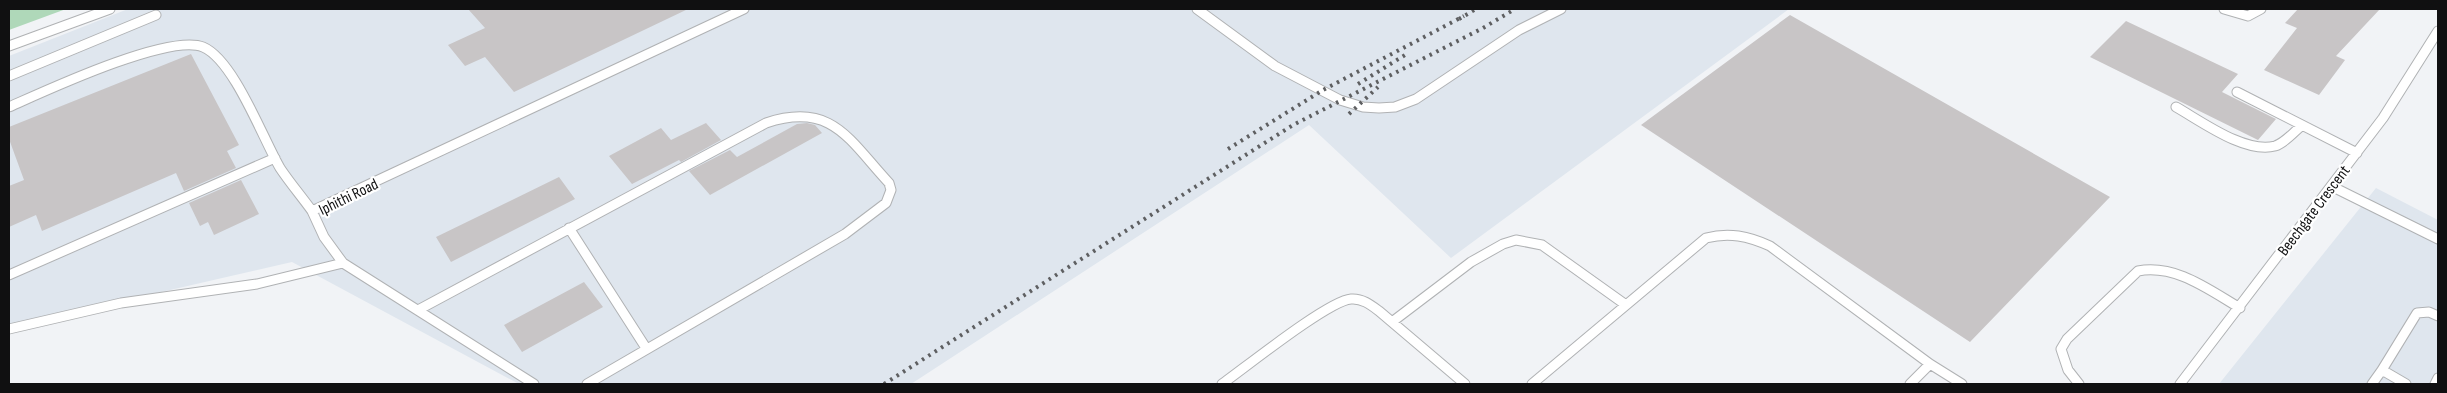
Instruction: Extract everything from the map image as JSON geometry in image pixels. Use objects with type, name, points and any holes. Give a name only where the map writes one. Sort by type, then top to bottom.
[{"type":"lane","points":[[9,46],[110,9]]},
{"type":"lane","name":"Iphithi Road","points":[[343,263],[324,237],[312,211],[744,9]]},
{"type":"lane","points":[[1197,9],[1275,66],[1340,100],[1363,108],[1379,108],[1396,107],[1416,99],[1520,30],[1561,9]]},
{"type":"lane","points":[[2224,9],[2236,14],[2249,16],[2257,14],[2261,9]]},
{"type":"lane","points":[[9,76],[156,15]]},
{"type":"lane","name":"Beechgate Crescent","points":[[2180,384],[2357,153],[2438,31]]},
{"type":"lane","points":[[9,107],[162,48],[195,45],[204,47],[222,65],[240,93],[275,158],[312,211]]},
{"type":"lane","points":[[2236,92],[2357,153]]},
{"type":"lane","points":[[2176,107],[2239,141],[2258,147],[2277,146],[2302,125]]},
{"type":"lane","points":[[418,310],[766,123],[798,114],[816,115],[834,124],[889,183],[891,190],[886,203],[852,229],[819,251],[646,348],[588,384]]},
{"type":"lane","points":[[9,275],[275,158]]},
{"type":"lane","points":[[2331,186],[2438,239]]},
{"type":"lane","points":[[569,228],[646,348]]},
{"type":"lane","points":[[1532,384],[1706,238],[1720,234],[1744,235],[1770,246],[1930,364],[1962,384]]},
{"type":"lane","points":[[1392,322],[1480,256],[1503,243],[1516,240],[1528,240],[1542,246],[1626,305]]},
{"type":"lane","points":[[9,329],[121,303],[257,284],[343,263],[534,384]]},
{"type":"lane","points":[[2079,384],[2068,370],[2061,349],[2067,339],[2138,271],[2146,268],[2164,270],[2179,275],[2240,308]]},
{"type":"lane","points":[[1222,384],[1331,306],[1344,300],[1358,299],[1372,304],[1465,384]]},
{"type":"lane","points":[[2372,384],[2417,313],[2429,312],[2438,316]]},
{"type":"lane","points":[[1910,384],[1930,364]]},
{"type":"lane","points":[[2382,370],[2406,384]]},
{"type":"lane","points":[[2435,384],[2438,378]]},
{"type":"shaded area","points":[[128,9],[1789,9],[1451,258],[1309,125],[911,384],[519,384],[292,262],[9,327],[9,56]]},
{"type":"shaded area","points":[[2376,188],[2438,220],[2438,384],[2219,384]]},
{"type":"green space","points":[[9,9],[66,9],[9,30]]},
{"type":"building","points":[[468,9],[688,9],[514,92],[485,57],[465,66],[448,45],[485,28]]},
{"type":"building","points":[[2298,9],[2380,9],[2336,56],[2345,60],[2319,95],[2264,70],[2297,28],[2285,23]]},
{"type":"building","points":[[1790,15],[2110,197],[1970,342],[1641,125]]},
{"type":"building","points":[[2126,21],[2238,74],[2222,92],[2276,119],[2258,140],[2090,57]]},
{"type":"building","points":[[191,54],[239,145],[227,151],[236,168],[184,191],[176,173],[42,231],[36,215],[9,227],[9,186],[24,180],[9,139],[9,127]]},
{"type":"building","points":[[706,123],[721,140],[681,162],[679,160],[632,184],[609,156],[661,128],[671,140]]},
{"type":"building","points":[[807,123],[815,125],[822,133],[710,195],[689,171],[730,150],[737,157],[797,124]]},
{"type":"building","points":[[559,177],[575,199],[451,262],[436,237]]},
{"type":"building","points":[[241,180],[259,214],[214,235],[208,222],[200,226],[189,203]]},
{"type":"building","points":[[584,282],[603,307],[522,352],[504,325]]},
{"type":"railway","points":[[1459,19],[1476,9]]},
{"type":"railway","points":[[884,384],[1293,125],[1483,28],[1515,9]]},
{"type":"railway","points":[[1228,149],[1323,90],[1464,16]]},
{"type":"railway","points":[[1358,84],[1405,55]]},
{"type":"railway","points":[[1349,114],[1378,87]]}]
